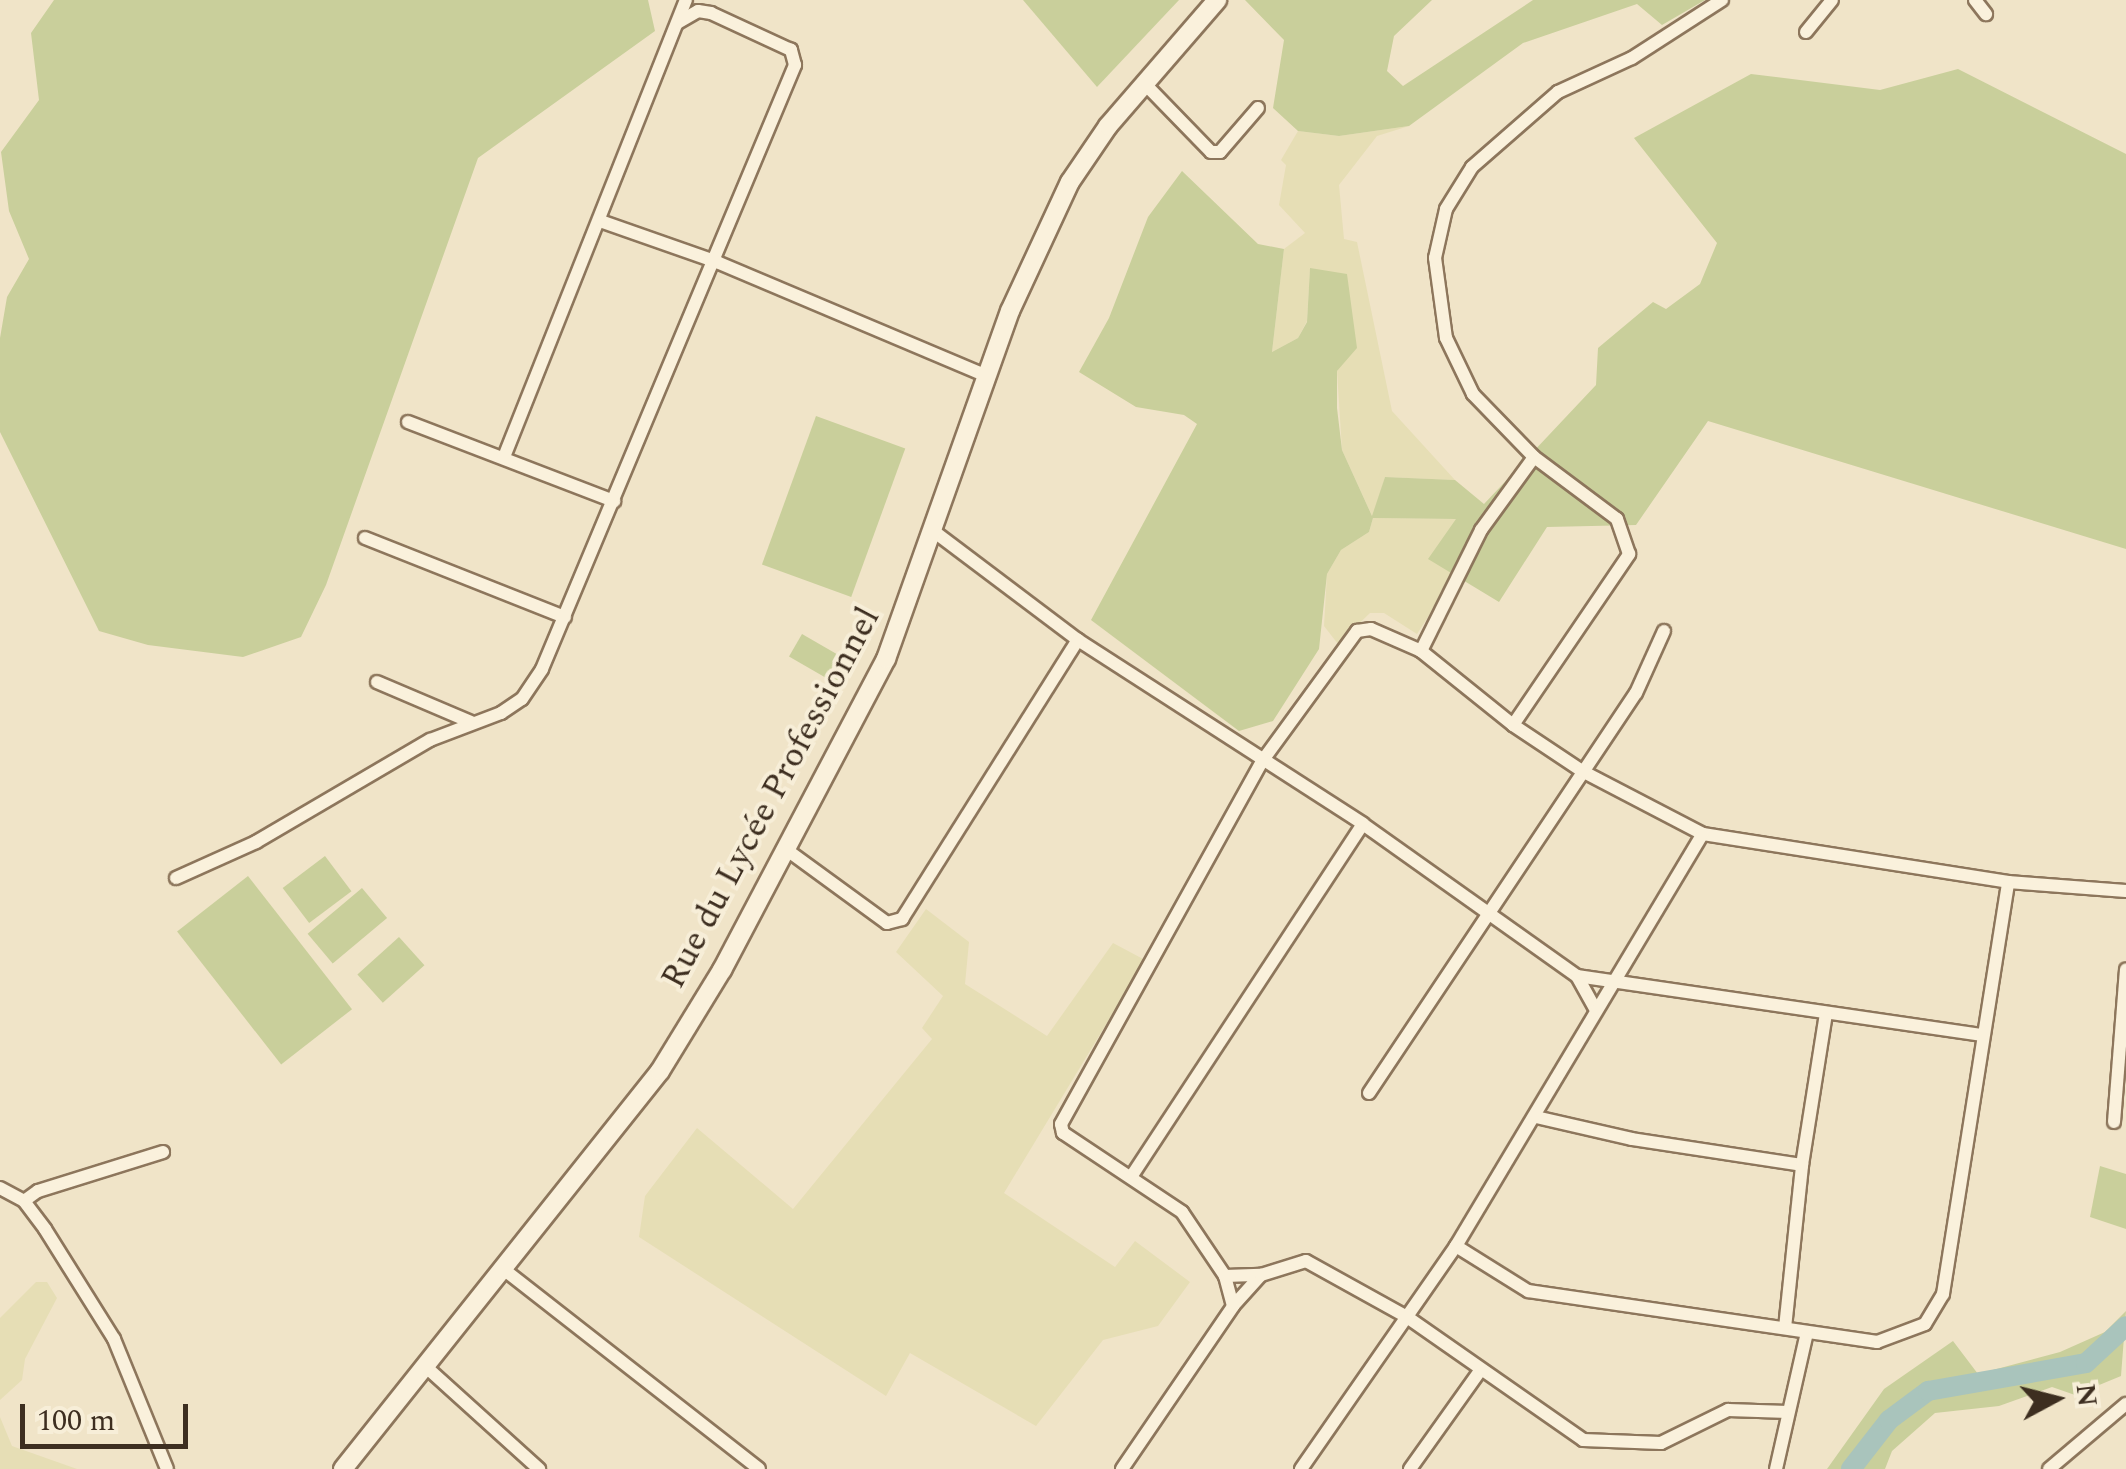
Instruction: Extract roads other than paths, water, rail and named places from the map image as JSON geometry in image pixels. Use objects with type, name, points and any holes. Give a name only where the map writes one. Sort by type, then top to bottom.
[{"type":"main road","name":"Rue du Lycée Professionnel","points":[[343,1469],[660,1072],[787,850],[886,659],[936,534],[1010,311],[1070,182],[1144,83],[1217,0]]},
{"type":"street","points":[[504,457],[602,222],[686,0]]},
{"type":"street","points":[[1513,726],[1629,554],[1617,518],[1534,457],[1474,394],[1446,338],[1434,258],[1446,210],[1472,168],[1558,92],[1632,58],[1722,0]]},
{"type":"street","points":[[1806,32],[1832,0]]},
{"type":"street","points":[[1975,0],[1986,14]]},
{"type":"street","points":[[176,878],[256,842],[430,740],[522,699],[565,617],[717,262],[796,57],[711,13],[698,10],[677,23]]},
{"type":"street","points":[[1144,83],[1216,153],[1258,108]]},
{"type":"street","points":[[602,222],[717,262],[987,376]]},
{"type":"street","points":[[408,422],[614,502]]},
{"type":"street","points":[[1421,651],[1482,530],[1534,457]]},
{"type":"street","points":[[936,534],[1078,640],[1363,824],[1484,914],[1577,976],[1596,1010]]},
{"type":"street","points":[[365,538],[565,617]]},
{"type":"street","points":[[1233,1306],[1225,1276],[1182,1212],[1063,1134],[1060,1124],[1263,760],[1357,631],[1371,629],[1421,651],[1513,726],[1582,770],[1703,834],[2008,882],[2126,891]]},
{"type":"street","points":[[1369,1093],[1484,914],[1636,693],[1664,630]]},
{"type":"street","points":[[787,850],[887,923],[902,920],[1078,640]]},
{"type":"street","points":[[378,682],[472,722]]},
{"type":"street","points":[[1131,1177],[1363,824]]},
{"type":"street","points":[[1301,1469],[1456,1246],[1703,834]]},
{"type":"street","points":[[1456,1246],[1528,1291],[1877,1342],[1924,1324],[1936,1308],[2008,882]]},
{"type":"street","points":[[2114,1122],[2126,970]]},
{"type":"street","points":[[1577,976],[1983,1035]]},
{"type":"street","points":[[1785,1328],[1802,1165],[1826,1014]]},
{"type":"street","points":[[1536,1117],[1802,1165]]},
{"type":"street","points":[[24,1202],[38,1191],[163,1152]]},
{"type":"street","points":[[0,1188],[24,1202],[126,1362],[166,1469]]},
{"type":"street","points":[[1225,1276],[1261,1275],[1317,1262],[1600,1445],[1660,1443],[1728,1410],[1788,1412]]},
{"type":"street","points":[[507,1267],[758,1469]]},
{"type":"street","points":[[1122,1469],[1233,1306],[1261,1275]]},
{"type":"street","points":[[1776,1469],[1807,1332]]},
{"type":"street","points":[[424,1366],[539,1469]]},
{"type":"street","points":[[1410,1469],[1480,1370]]},
{"type":"street","points":[[2049,1469],[2121,1410],[2126,1427]]},
{"type":"waterway","points":[[1851,1469],[1889,1420],[1928,1391],[2086,1363],[2126,1326]]}]
